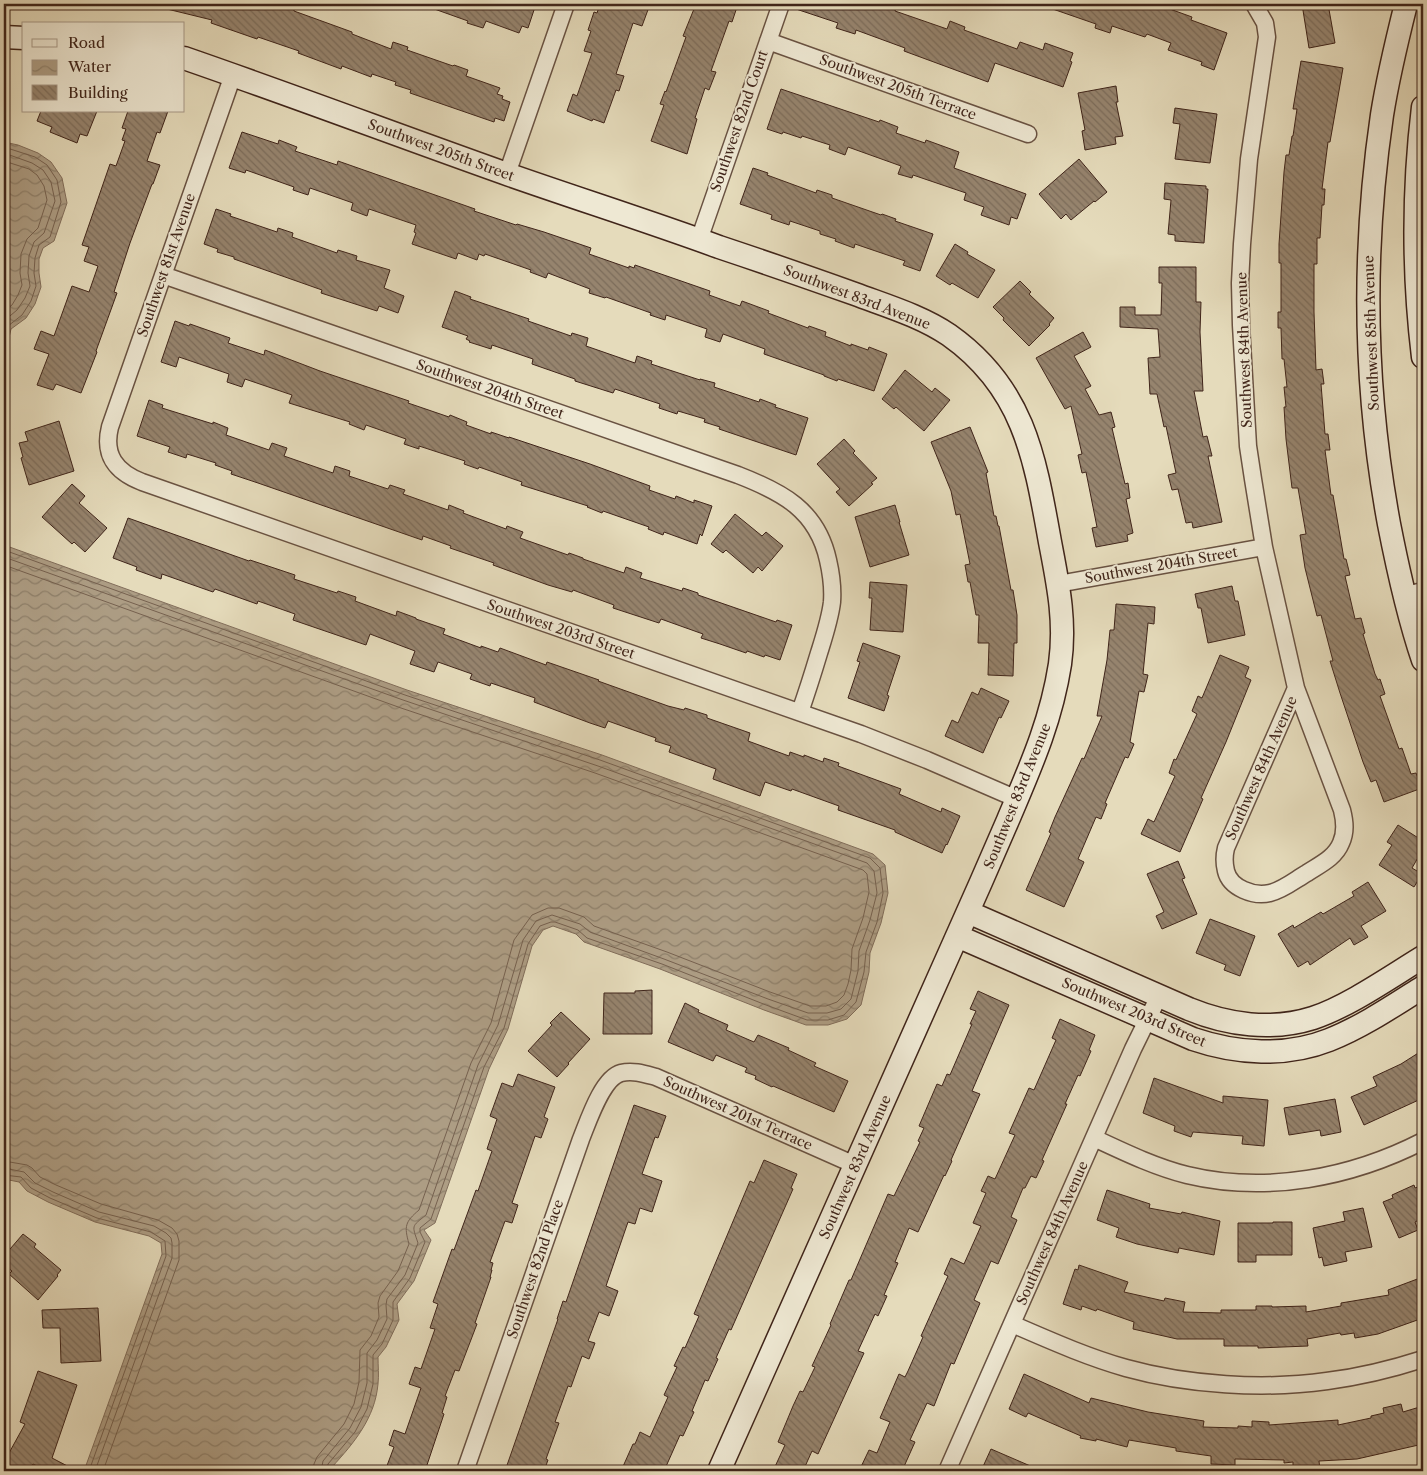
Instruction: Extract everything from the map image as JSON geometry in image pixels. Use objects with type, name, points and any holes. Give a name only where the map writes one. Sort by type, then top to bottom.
[{"type":"street","points":[[507,174],[566,4]]},
{"type":"street","name":"Southwest 82nd Court","points":[[699,240],[781,4]]},
{"type":"street","name":"Southwest 85th Avenue","points":[[1406,4],[1382,114],[1371,212],[1368,291],[1370,365],[1377,449],[1393,543],[1414,593],[1423,660]]},
{"type":"street","name":"Southwest 84th Avenue","points":[[1257,8],[1265,23],[1267,37],[1249,159],[1240,283],[1248,446],[1264,547],[1296,688],[1342,810],[1345,829],[1340,845],[1332,856],[1322,864],[1280,890],[1262,894],[1248,892],[1235,884],[1226,873],[1224,858],[1226,848],[1296,688]]},
{"type":"street","points":[[4,37],[22,38]]},
{"type":"street","name":"Southwest 205th Terrace","points":[[768,41],[1028,134]]},
{"type":"street","name":"Southwest 205th Street","points":[[185,58],[507,174],[699,240]]},
{"type":"street","name":"Southwest 81st Avenue","points":[[110,456],[107,440],[110,427],[233,75]]},
{"type":"street","points":[[1423,107],[1417,162],[1415,225],[1423,357]]},
{"type":"street","name":"Southwest 83rd Avenue","points":[[699,240],[914,316],[950,336],[976,357],[996,379],[1006,394],[1026,434],[1039,483],[1058,584],[1063,625],[1057,682],[1043,736],[968,912],[719,1471]]},
{"type":"street","name":"Southwest 204th Street","points":[[163,274],[756,482],[788,500],[810,519],[818,530],[826,553],[831,578],[832,601],[826,630],[800,712]]},
{"type":"street","name":"Southwest 203rd Street","points":[[110,456],[123,471],[135,480],[885,742],[1017,798]]},
{"type":"street","name":"Southwest 204th Street","points":[[1058,584],[1264,547]]},
{"type":"street","name":"Southwest 203rd Street","points":[[968,912],[1203,1015],[1233,1023],[1283,1024],[1313,1018],[1339,1007],[1423,957]]},
{"type":"street","name":"Southwest 203rd Street","points":[[957,936],[1193,1039],[1215,1046],[1242,1051],[1289,1050],[1316,1044],[1350,1030],[1423,988]]},
{"type":"street","name":"Southwest 84th Avenue","points":[[947,1471],[1158,996]]},
{"type":"street","name":"Southwest 201st Terrace","points":[[619,1073],[638,1072],[656,1077],[855,1165]]},
{"type":"street","name":"Southwest 82nd Place","points":[[465,1471],[581,1139],[599,1095],[608,1082],[619,1073]]},
{"type":"street","points":[[1094,1138],[1155,1164],[1185,1174],[1220,1180],[1257,1183],[1310,1179],[1335,1174],[1396,1154],[1423,1141]]},
{"type":"street","points":[[1012,1324],[1126,1368],[1204,1382],[1273,1385],[1310,1383],[1342,1379],[1393,1368],[1423,1359]]},
{"type":"water","points":[[4,142],[38,153],[51,162],[62,178],[67,203],[54,241],[43,248],[39,259],[41,287],[35,304],[26,318],[11,329],[4,359]]},
{"type":"water","points":[[4,545],[407,690],[602,755],[873,854],[885,865],[888,893],[881,923],[870,953],[869,972],[861,1005],[847,1019],[828,1025],[806,1025],[764,1010],[660,969],[584,942],[576,934],[553,926],[543,930],[532,946],[508,1029],[489,1069],[435,1223],[424,1230],[431,1240],[414,1281],[397,1304],[399,1320],[386,1347],[378,1357],[378,1384],[373,1408],[362,1429],[332,1467],[331,1471],[84,1471],[162,1254],[161,1243],[149,1236],[95,1222],[27,1191],[19,1182],[4,1179]]},
{"type":"building","points":[[167,4],[268,4],[279,7],[282,4],[294,8],[294,11],[352,32],[352,34],[391,49],[393,42],[408,47],[407,50],[468,70],[466,76],[500,88],[497,94],[503,96],[502,99],[510,102],[504,121],[495,118],[494,122],[410,93],[411,90],[395,85],[396,82],[372,74],[371,77],[342,66],[341,69],[298,53],[299,51],[211,23],[212,20],[167,9]]},
{"type":"building","points":[[426,4],[536,4],[528,28],[522,26],[519,33],[486,21],[483,28],[426,6]]},
{"type":"building","points":[[600,4],[638,4],[649,7],[642,26],[633,23],[616,74],[624,76],[619,91],[616,90],[604,123],[593,119],[592,121],[567,111],[573,94],[577,96],[592,53],[584,51],[591,31],[588,30],[594,12],[597,13]]},
{"type":"building","points":[[696,4],[738,4],[732,22],[729,21],[711,71],[716,72],[709,90],[705,88],[695,118],[697,119],[687,154],[651,141],[664,105],[660,104],[686,37],[683,36]]},
{"type":"building","points":[[791,4],[897,4],[895,11],[947,29],[950,21],[965,27],[964,30],[1017,49],[1020,42],[1043,50],[1045,43],[1073,53],[1070,61],[1072,62],[1063,87],[995,63],[988,82],[904,51],[905,48],[856,30],[855,34],[836,28],[838,23],[790,7]]},
{"type":"building","points":[[1044,4],[1156,4],[1192,17],[1191,20],[1227,33],[1214,70],[1201,65],[1202,62],[1168,50],[1171,43],[1147,34],[1145,37],[1112,26],[1110,33],[1095,28],[1096,24],[1044,6]]},
{"type":"building","points":[[1302,4],[1328,4],[1335,43],[1309,48]]},
{"type":"building","points":[[1301,61],[1343,68],[1330,142],[1328,142],[1322,189],[1325,189],[1324,205],[1322,205],[1320,238],[1317,238],[1317,264],[1314,264],[1316,370],[1322,369],[1324,384],[1321,384],[1325,434],[1328,434],[1330,450],[1325,450],[1331,495],[1333,495],[1344,559],[1346,559],[1350,575],[1345,576],[1355,619],[1361,618],[1365,633],[1363,634],[1375,674],[1378,680],[1380,679],[1385,694],[1380,696],[1399,749],[1402,748],[1411,774],[1416,773],[1422,788],[1384,802],[1376,780],[1371,782],[1363,762],[1330,661],[1333,661],[1321,615],[1317,616],[1305,568],[1300,535],[1306,534],[1298,488],[1292,488],[1286,439],[1284,387],[1287,387],[1284,359],[1282,359],[1281,328],[1278,328],[1278,312],[1281,312],[1279,244],[1286,155],[1289,155],[1293,136],[1297,109],[1293,109]]},
{"type":"building","points":[[1116,86],[1118,102],[1116,102],[1123,136],[1115,137],[1116,144],[1085,150],[1082,131],[1085,130],[1078,93]]},
{"type":"building","points":[[781,89],[879,122],[880,120],[898,127],[896,133],[925,143],[926,140],[959,152],[954,168],[1026,194],[1017,219],[1011,217],[1009,225],[981,215],[984,207],[964,200],[966,193],[913,175],[912,178],[898,174],[901,166],[848,147],[845,155],[829,149],[830,145],[802,136],[801,138],[767,129]]},
{"type":"building","points":[[1175,108],[1217,114],[1210,163],[1175,159],[1180,124],[1173,123]]},
{"type":"building","points":[[41,112],[97,112],[87,136],[80,134],[77,143],[50,132],[52,127],[37,121]]},
{"type":"building","points":[[128,112],[168,112],[160,133],[157,132],[147,161],[160,165],[130,243],[114,292],[117,293],[81,393],[56,384],[53,390],[37,385],[49,354],[34,349],[41,331],[54,336],[72,286],[89,292],[98,266],[84,261],[89,247],[82,245],[110,164],[116,166],[125,141],[122,140],[126,129],[122,128]]},
{"type":"building","points":[[242,132],[278,144],[279,140],[297,147],[295,151],[337,165],[338,161],[475,209],[474,211],[591,248],[589,254],[629,268],[629,266],[634,268],[635,265],[710,291],[709,295],[740,306],[742,301],[808,328],[809,326],[826,332],[825,336],[851,346],[851,344],[868,350],[869,347],[887,354],[874,391],[838,379],[837,381],[764,354],[765,349],[723,334],[720,342],[705,337],[707,329],[666,315],[665,320],[650,315],[651,313],[589,293],[590,289],[548,273],[546,278],[530,272],[531,270],[485,254],[484,256],[479,254],[477,260],[458,253],[456,259],[412,244],[416,233],[414,232],[416,225],[369,209],[367,216],[351,210],[353,203],[310,188],[308,195],[293,190],[294,187],[246,170],[245,173],[229,168]]},
{"type":"building","points":[[1079,159],[1107,192],[1071,220],[1066,214],[1061,219],[1039,194]]},
{"type":"building","points":[[753,168],[816,193],[817,190],[832,195],[832,198],[882,214],[896,219],[895,221],[933,234],[920,271],[903,265],[905,261],[855,244],[854,248],[820,234],[820,231],[790,221],[789,225],[771,219],[772,215],[740,204]]},
{"type":"building","points":[[1165,183],[1206,186],[1206,189],[1208,189],[1204,243],[1175,241],[1175,235],[1168,234],[1171,200],[1164,199]]},
{"type":"building","points":[[216,209],[231,214],[230,216],[277,232],[278,228],[293,233],[292,237],[337,253],[338,250],[357,256],[356,260],[390,270],[384,288],[404,296],[398,313],[379,306],[377,311],[321,293],[322,290],[217,252],[218,249],[204,244]]},
{"type":"building","points":[[955,244],[968,252],[967,254],[995,270],[978,298],[936,276]]},
{"type":"building","points":[[1159,267],[1196,267],[1196,302],[1201,302],[1200,332],[1203,391],[1194,391],[1203,437],[1207,436],[1212,456],[1208,456],[1222,522],[1193,528],[1192,522],[1186,523],[1178,489],[1172,490],[1168,475],[1176,473],[1166,426],[1164,427],[1157,394],[1150,394],[1148,358],[1160,357],[1158,329],[1120,327],[1120,307],[1135,307],[1135,315],[1161,315],[1162,283],[1159,283]]},
{"type":"building","points":[[1020,281],[1031,292],[1029,294],[1054,318],[1050,325],[1029,346],[993,307]]},
{"type":"building","points":[[455,291],[471,297],[470,299],[529,319],[528,321],[571,336],[572,333],[588,338],[586,346],[635,363],[637,356],[652,361],[651,364],[715,383],[714,387],[759,402],[760,399],[776,405],[775,407],[808,418],[796,455],[719,429],[720,427],[704,422],[705,419],[678,411],[677,414],[659,408],[660,404],[615,389],[613,393],[575,381],[575,379],[532,364],[533,359],[492,345],[491,349],[469,342],[466,339],[468,336],[442,327]]},
{"type":"building","points":[[175,321],[189,326],[190,324],[230,338],[228,343],[264,355],[265,350],[409,401],[408,403],[449,417],[450,415],[467,422],[466,425],[491,434],[491,432],[509,437],[590,464],[650,486],[649,490],[675,499],[676,496],[694,503],[694,500],[712,506],[702,536],[700,534],[697,544],[664,532],[663,535],[648,529],[649,527],[521,485],[522,482],[479,467],[478,469],[464,464],[465,461],[419,446],[419,449],[404,444],[406,439],[366,425],[364,430],[349,424],[350,422],[289,403],[292,395],[245,379],[242,387],[227,382],[229,374],[179,357],[176,367],[161,362]]},
{"type":"building","points":[[1083,332],[1091,347],[1074,356],[1091,386],[1085,389],[1099,415],[1111,412],[1115,427],[1112,428],[1125,484],[1128,483],[1130,498],[1126,499],[1133,533],[1127,535],[1128,541],[1096,547],[1092,528],[1097,527],[1086,472],[1082,473],[1078,455],[1082,454],[1071,406],[1065,409],[1036,358]]},
{"type":"building","points":[[905,370],[932,392],[935,388],[950,400],[924,431],[896,407],[894,409],[882,399]]},
{"type":"building","points":[[149,400],[163,405],[162,408],[228,428],[226,435],[269,450],[272,443],[287,448],[284,456],[333,473],[335,466],[350,471],[349,476],[388,489],[390,485],[405,490],[403,494],[448,510],[449,505],[464,511],[463,513],[506,529],[507,526],[523,532],[520,538],[568,555],[569,553],[624,573],[626,567],[642,573],[640,578],[682,591],[683,588],[776,622],[777,620],[792,625],[780,660],[747,651],[746,653],[701,638],[703,634],[661,619],[659,623],[613,608],[614,605],[573,590],[572,592],[548,585],[423,536],[422,540],[231,474],[232,471],[215,465],[216,463],[187,454],[186,458],[168,452],[170,447],[137,436]]},
{"type":"building","points":[[59,421],[74,471],[29,485],[21,458],[23,457],[19,443],[28,441],[25,432]]},
{"type":"building","points":[[970,427],[988,472],[986,473],[994,516],[996,516],[999,526],[1011,590],[1013,590],[1017,615],[1017,643],[1014,643],[1013,676],[988,675],[989,643],[978,643],[979,615],[976,615],[970,582],[968,582],[965,565],[970,564],[960,514],[956,515],[951,491],[931,442]]},
{"type":"building","points":[[844,439],[855,451],[853,453],[877,478],[849,506],[836,492],[840,489],[817,464]]},
{"type":"building","points":[[72,484],[85,496],[79,503],[107,528],[85,552],[74,542],[72,544],[42,517]]},
{"type":"building","points":[[895,505],[909,555],[870,567],[855,517]]},
{"type":"building","points":[[735,514],[762,536],[766,532],[783,546],[762,571],[758,567],[753,573],[726,550],[723,553],[711,544]]},
{"type":"building","points":[[128,518],[249,561],[295,575],[294,579],[356,597],[355,601],[396,616],[397,611],[445,629],[443,634],[481,648],[481,646],[498,652],[500,648],[546,665],[547,662],[668,706],[684,710],[685,708],[707,715],[707,718],[750,733],[748,741],[789,756],[790,752],[823,762],[824,758],[839,763],[838,766],[901,789],[899,794],[941,812],[942,808],[960,816],[942,853],[895,832],[895,830],[838,810],[839,806],[792,789],[791,791],[765,782],[760,796],[713,779],[716,769],[669,752],[671,746],[655,741],[656,738],[608,721],[605,728],[590,723],[534,702],[535,698],[491,683],[490,686],[470,679],[472,674],[438,662],[434,672],[410,664],[415,651],[370,634],[366,645],[293,620],[295,614],[258,601],[257,604],[215,589],[213,592],[162,574],[161,579],[136,570],[137,567],[113,558]]},
{"type":"building","points":[[870,582],[907,585],[903,632],[870,630],[872,598],[869,598]]},
{"type":"building","points":[[1232,586],[1235,601],[1238,601],[1245,635],[1208,643],[1201,608],[1198,608],[1195,594]]},
{"type":"building","points":[[1116,604],[1155,607],[1154,624],[1148,623],[1143,674],[1148,675],[1144,692],[1139,691],[1130,742],[1134,744],[1128,758],[1125,757],[1105,803],[1107,804],[1101,819],[1096,817],[1078,859],[1084,862],[1064,907],[1026,890],[1051,833],[1049,832],[1055,817],[1082,758],[1084,759],[1102,716],[1097,716],[1107,660],[1110,630],[1114,630]]},
{"type":"building","points":[[863,643],[900,656],[887,695],[889,696],[884,711],[848,698],[860,662],[857,661]]},
{"type":"building","points":[[1220,655],[1249,667],[1245,677],[1251,680],[1180,852],[1141,834],[1148,819],[1154,822],[1175,776],[1169,773],[1174,759],[1176,760],[1197,714],[1192,711],[1198,696],[1202,698]]},
{"type":"building","points":[[981,688],[1009,701],[1001,718],[999,717],[983,753],[945,736],[952,720],[958,723],[972,692],[978,695]]},
{"type":"building","points":[[1398,825],[1423,841],[1423,849],[1412,868],[1422,874],[1414,887],[1379,865],[1392,845],[1387,842]]},
{"type":"building","points":[[1178,861],[1185,878],[1182,879],[1197,914],[1162,929],[1156,916],[1164,912],[1147,874]]},
{"type":"building","points":[[1368,882],[1386,911],[1361,926],[1368,937],[1354,945],[1350,938],[1310,965],[1308,961],[1298,967],[1278,934],[1293,925],[1294,928],[1321,912],[1323,914],[1354,896],[1352,892]]},
{"type":"building","points":[[1210,919],[1255,936],[1240,976],[1224,970],[1226,965],[1196,953]]},
{"type":"building","points":[[652,990],[652,1034],[603,1034],[604,993],[635,993],[635,991]]},
{"type":"building","points":[[978,991],[1009,1005],[972,1091],[980,1094],[952,1161],[918,1232],[909,1228],[895,1262],[898,1263],[884,1295],[887,1296],[878,1316],[875,1314],[858,1351],[864,1353],[818,1454],[812,1451],[803,1471],[773,1471],[785,1445],[778,1442],[800,1391],[803,1392],[815,1367],[812,1366],[849,1280],[851,1280],[888,1194],[894,1196],[920,1142],[918,1141],[924,1128],[919,1126],[937,1084],[942,1086],[947,1074],[950,1075],[972,1024],[970,1024],[976,1011],[970,1009]]},
{"type":"building","points":[[685,1003],[699,1010],[698,1012],[728,1025],[726,1030],[754,1042],[758,1035],[789,1048],[788,1050],[816,1063],[814,1066],[848,1081],[834,1112],[755,1079],[756,1076],[745,1072],[747,1068],[716,1055],[713,1061],[668,1042]]},
{"type":"building","points":[[561,1012],[590,1039],[557,1077],[528,1051],[552,1025],[550,1023]]},
{"type":"building","points":[[1060,1019],[1095,1035],[1089,1050],[1091,1051],[1065,1104],[1067,1104],[1036,1178],[1031,1176],[1025,1188],[1023,1188],[1011,1217],[1017,1220],[998,1264],[991,1261],[974,1300],[980,1303],[954,1364],[951,1363],[934,1406],[927,1403],[910,1440],[915,1442],[902,1471],[859,1471],[869,1450],[877,1453],[890,1422],[880,1418],[899,1374],[905,1377],[908,1371],[923,1337],[921,1336],[948,1276],[944,1274],[951,1258],[964,1264],[981,1226],[973,1223],[986,1193],[981,1191],[988,1176],[995,1179],[1015,1135],[1009,1133],[1029,1088],[1034,1090],[1056,1040],[1052,1038]]},
{"type":"building","points":[[1423,1050],[1423,1098],[1364,1125],[1351,1097],[1377,1086],[1373,1077],[1401,1064]]},
{"type":"building","points":[[518,1074],[555,1087],[544,1117],[548,1119],[541,1138],[535,1136],[512,1203],[518,1205],[512,1223],[505,1221],[490,1262],[493,1263],[491,1277],[475,1323],[477,1324],[459,1371],[455,1370],[445,1396],[447,1397],[442,1413],[444,1414],[425,1471],[385,1471],[394,1447],[389,1445],[394,1430],[405,1434],[421,1388],[409,1384],[415,1367],[421,1369],[435,1329],[430,1328],[438,1304],[433,1302],[452,1249],[454,1250],[492,1151],[487,1149],[497,1119],[490,1116],[502,1083],[513,1087]]},
{"type":"building","points":[[1154,1078],[1223,1103],[1223,1096],[1268,1100],[1264,1146],[1242,1144],[1243,1136],[1193,1132],[1191,1137],[1174,1131],[1175,1126],[1143,1113]]},
{"type":"building","points":[[1335,1099],[1341,1132],[1321,1136],[1320,1130],[1289,1135],[1284,1108]]},
{"type":"building","points":[[634,1105],[666,1116],[658,1138],[655,1137],[642,1174],[662,1181],[652,1212],[640,1208],[635,1224],[628,1222],[606,1286],[618,1291],[609,1316],[599,1312],[588,1341],[595,1343],[589,1359],[582,1356],[571,1387],[568,1386],[555,1422],[559,1423],[546,1459],[548,1460],[544,1471],[505,1471],[563,1301],[566,1302]]},
{"type":"building","points":[[764,1160],[797,1174],[791,1188],[793,1189],[731,1330],[729,1329],[716,1358],[718,1359],[708,1381],[705,1380],[683,1436],[680,1435],[664,1471],[621,1471],[640,1432],[650,1437],[668,1397],[664,1395],[677,1367],[674,1366],[683,1347],[685,1348],[699,1316],[694,1314],[750,1181],[754,1183]]},
{"type":"building","points":[[1414,1185],[1415,1188],[1423,1185],[1423,1218],[1415,1222],[1418,1230],[1399,1238],[1383,1202],[1393,1198],[1392,1195]]},
{"type":"building","points":[[1107,1190],[1150,1204],[1149,1208],[1181,1214],[1182,1212],[1220,1221],[1214,1255],[1179,1248],[1178,1253],[1137,1244],[1116,1237],[1119,1228],[1097,1220]]},
{"type":"building","points":[[1363,1208],[1372,1247],[1345,1252],[1347,1261],[1324,1266],[1322,1257],[1319,1258],[1313,1228],[1345,1221],[1343,1212]]},
{"type":"building","points":[[1292,1222],[1292,1255],[1256,1255],[1256,1262],[1238,1262],[1238,1223]]},
{"type":"building","points":[[23,1234],[36,1244],[34,1247],[61,1270],[38,1300],[9,1274],[12,1271],[4,1265],[4,1256]]},
{"type":"building","points":[[1079,1265],[1128,1282],[1124,1292],[1164,1301],[1165,1298],[1185,1302],[1183,1312],[1221,1313],[1221,1310],[1256,1310],[1256,1306],[1306,1306],[1306,1312],[1341,1306],[1341,1303],[1389,1295],[1388,1290],[1420,1278],[1423,1286],[1423,1318],[1378,1334],[1355,1338],[1354,1333],[1341,1335],[1340,1333],[1307,1339],[1308,1346],[1258,1348],[1258,1346],[1224,1346],[1224,1339],[1177,1339],[1133,1329],[1134,1322],[1097,1309],[1096,1311],[1082,1306],[1081,1310],[1063,1304],[1075,1269],[1078,1270]]},
{"type":"building","points":[[98,1308],[101,1361],[61,1363],[60,1328],[43,1328],[42,1310]]},
{"type":"building","points":[[38,1371],[77,1385],[52,1458],[77,1471],[47,1471],[33,1464],[29,1471],[4,1471],[4,1450],[9,1453],[25,1424],[20,1422]]},
{"type":"building","points":[[1024,1374],[1089,1403],[1091,1398],[1148,1412],[1204,1421],[1203,1427],[1252,1427],[1252,1421],[1269,1422],[1269,1425],[1338,1420],[1338,1425],[1371,1418],[1371,1416],[1384,1413],[1383,1408],[1401,1404],[1403,1412],[1423,1406],[1423,1444],[1357,1459],[1319,1461],[1320,1470],[1293,1471],[1293,1462],[1284,1463],[1284,1460],[1235,1459],[1235,1465],[1211,1464],[1211,1456],[1176,1451],[1176,1448],[1129,1440],[1127,1447],[1096,1439],[1096,1441],[1080,1438],[1081,1436],[1028,1413],[1026,1417],[1009,1409]]},
{"type":"building","points":[[991,1449],[1042,1471],[981,1471]]}]
